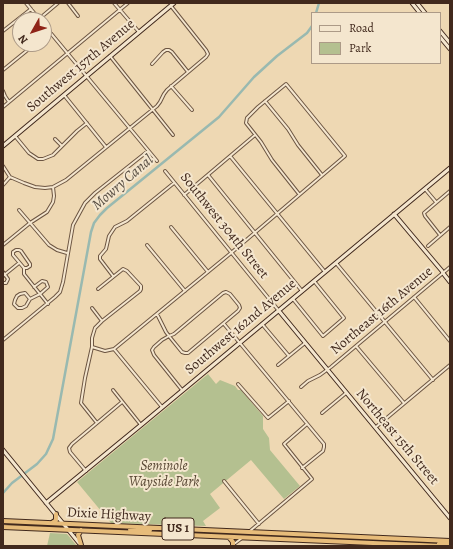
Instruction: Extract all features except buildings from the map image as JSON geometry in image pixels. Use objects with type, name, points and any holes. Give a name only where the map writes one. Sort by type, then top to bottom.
[{"type":"highway","points":[[52,523],[56,520],[56,514]]},
{"type":"highway","name":"Dixie Highway","points":[[3,521],[249,532]]},
{"type":"highway","points":[[16,527],[23,525],[59,527],[64,524]]},
{"type":"highway","points":[[69,530],[76,527],[110,528],[119,526]]},
{"type":"highway","name":"Dixie Highway","points":[[3,527],[227,536]]},
{"type":"highway","points":[[118,532],[127,529],[151,531],[154,528]]},
{"type":"highway","points":[[81,530],[78,534],[81,545]]},
{"type":"highway","points":[[157,534],[159,531],[186,532],[194,530]]},
{"type":"highway","points":[[233,546],[233,542],[227,536],[230,534],[245,534],[249,532]]},
{"type":"highway","name":"US 1","points":[[249,532],[450,542]]},
{"type":"highway","points":[[243,537],[261,535],[265,533]]},
{"type":"highway","name":"US 1","points":[[227,536],[442,546]]},
{"type":"highway","points":[[324,541],[333,539],[357,540],[359,537]]},
{"type":"highway","points":[[367,543],[368,540],[394,541],[401,539]]},
{"type":"highway","points":[[435,546],[440,543],[450,542]]},
{"type":"street","points":[[26,3],[33,12]]},
{"type":"street","points":[[48,12],[58,3]]},
{"type":"street","points":[[68,3],[78,16]]},
{"type":"street","points":[[114,3],[139,32]]},
{"type":"street","points":[[3,107],[128,3]]},
{"type":"street","name":"Southwest 157th Avenue","points":[[3,146],[174,3]]},
{"type":"street","points":[[412,3],[419,12]]},
{"type":"street","points":[[417,3],[424,12]]},
{"type":"street","points":[[3,166],[10,176],[24,183],[35,187],[53,187],[66,180],[153,110],[160,102],[165,92],[208,54],[170,6]]},
{"type":"street","points":[[3,32],[31,9]]},
{"type":"street","points":[[441,32],[450,43]]},
{"type":"street","points":[[52,34],[157,161]]},
{"type":"street","points":[[441,38],[450,49]]},
{"type":"street","points":[[152,64],[166,50],[174,54],[188,72]]},
{"type":"street","points":[[3,70],[25,52]]},
{"type":"street","points":[[110,56],[173,135]]},
{"type":"street","points":[[92,347],[105,351],[114,349],[231,253],[345,156],[286,84],[252,112],[246,120],[272,160],[299,194]]},
{"type":"street","points":[[171,86],[192,110]]},
{"type":"street","points":[[3,91],[9,102]]},
{"type":"street","points":[[64,95],[107,147]]},
{"type":"street","points":[[265,101],[322,175]]},
{"type":"street","points":[[15,136],[29,153],[38,159],[43,159],[53,155],[76,131],[87,123]]},
{"type":"street","points":[[184,195],[255,135]]},
{"type":"street","points":[[55,139],[62,146]]},
{"type":"street","points":[[3,340],[56,298],[61,289],[73,225],[85,203],[95,193],[148,150]]},
{"type":"street","points":[[230,156],[325,272]]},
{"type":"street","name":"Southwest 162nd Avenue","points":[[46,503],[450,168]]},
{"type":"street","name":"Southwest 304th Street","points":[[165,171],[327,370]]},
{"type":"street","points":[[208,175],[302,291]]},
{"type":"street","points":[[3,184],[10,176]]},
{"type":"street","points":[[113,276],[100,259],[100,256],[106,249],[109,236],[115,227],[127,221],[174,183]]},
{"type":"street","points":[[3,245],[30,223],[47,212],[54,196],[53,187]]},
{"type":"street","points":[[425,189],[436,202]]},
{"type":"street","points":[[440,235],[424,213],[450,191]]},
{"type":"street","points":[[19,210],[49,245],[67,253]]},
{"type":"street","points":[[394,214],[442,270],[450,282]]},
{"type":"street","points":[[171,227],[208,272]]},
{"type":"street","points":[[428,246],[450,227]]},
{"type":"street","points":[[147,245],[185,291]]},
{"type":"street","points":[[24,268],[28,268],[30,264],[21,251],[17,249],[13,252],[13,255],[24,268],[24,274],[48,304]]},
{"type":"street","points":[[4,275],[19,263]]},
{"type":"street","points":[[336,263],[433,380]]},
{"type":"street","name":"Northeast 16th Avenue","points":[[301,387],[306,382],[327,370],[450,267]]},
{"type":"street","points":[[96,423],[81,403],[95,328],[141,289],[128,270],[123,269],[98,289]]},
{"type":"street","points":[[3,272],[8,278],[6,282],[3,283]]},
{"type":"street","points":[[30,299],[25,294],[20,294],[14,300],[14,304],[18,308],[26,306],[30,299],[40,294],[48,287],[48,284],[42,281],[34,287]]},
{"type":"street","points":[[293,299],[323,336],[344,318],[314,281]]},
{"type":"street","points":[[157,314],[169,336],[182,352],[188,353],[224,324],[240,308],[230,294],[226,292],[223,293],[174,334],[169,336],[162,340],[154,347],[152,350],[154,355],[182,390]]},
{"type":"street","points":[[414,297],[450,341]]},
{"type":"street","points":[[92,308],[102,321]]},
{"type":"street","points":[[224,324],[324,444],[323,451],[302,468]]},
{"type":"street","points":[[262,324],[289,356]]},
{"type":"street","points":[[278,365],[305,343]]},
{"type":"street","points":[[356,346],[404,404]]},
{"type":"street","points":[[114,349],[162,407]]},
{"type":"street","points":[[375,428],[450,365]]},
{"type":"street","name":"Northeast 15th Street","points":[[327,370],[450,518]]},
{"type":"street","points":[[238,384],[268,418],[289,401]]},
{"type":"street","points":[[112,390],[141,425]]},
{"type":"street","points":[[322,413],[346,393]]},
{"type":"street","points":[[86,471],[70,452],[69,448],[122,402]]},
{"type":"street","points":[[249,532],[312,479],[284,444],[307,424]]},
{"type":"street","points":[[3,450],[81,545]]},
{"type":"street","points":[[224,481],[259,524]]},
{"type":"street","points":[[233,546],[243,537]]},
{"type":"green space","name":"Seminole Wayside Park","points":[[208,374],[216,384],[220,380],[235,386],[238,390],[241,390],[263,416],[263,429],[269,438],[270,450],[300,486],[284,499],[251,460],[210,494],[220,508],[203,521],[206,526],[111,523],[77,482]]},
{"type":"green space","points":[[50,533],[67,534],[77,546],[47,546]]},
{"type":"waterway","name":"Mowry Canal","points":[[316,12],[319,3]]},
{"type":"waterway","name":"Mowry Canal","points":[[3,493],[12,483],[37,464],[46,454],[53,439],[91,232],[94,223],[107,208],[219,117],[254,77],[277,56],[307,33],[311,27]]}]
